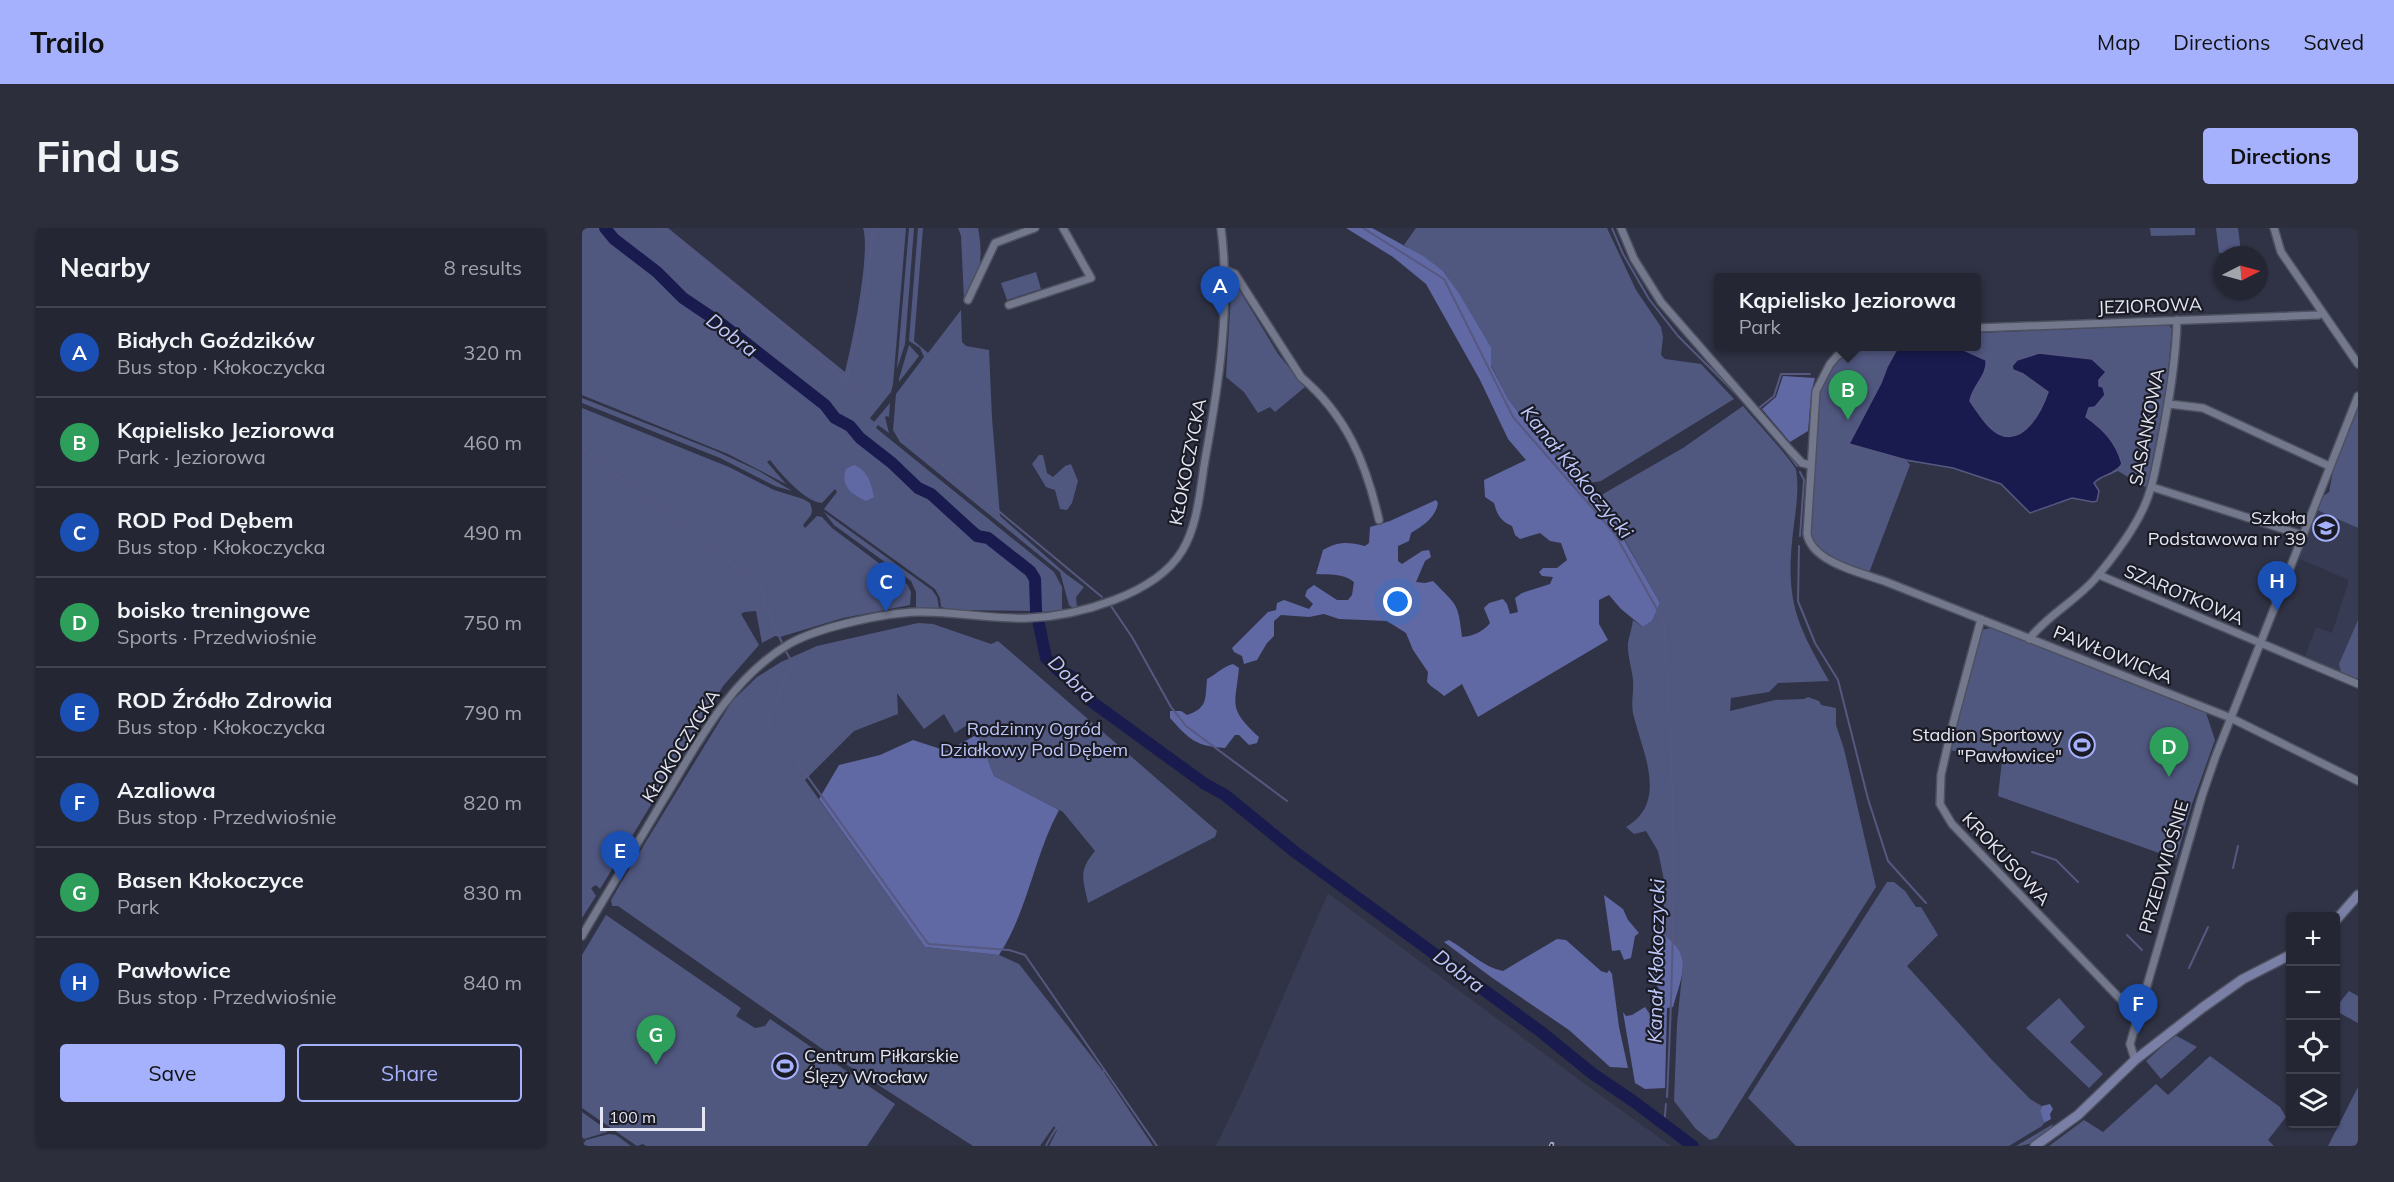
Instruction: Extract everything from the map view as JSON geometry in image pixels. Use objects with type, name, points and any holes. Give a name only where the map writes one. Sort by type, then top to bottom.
[{"type":"street","points":[[1010,305],[1091,278],[1063,228]]},
{"type":"street","name":"KŁOKOCZYCKA","points":[[582,936],[727,698],[760,665],[789,644],[823,629],[914,612],[1029,618],[1052,616],[1094,606],[1152,582],[1166,571],[1183,549],[1195,514],[1220,377],[1225,320],[1225,270],[1221,228]]},
{"type":"street","points":[[1621,228],[1634,259],[1661,302],[1802,463],[1810,465],[1815,403],[1821,379],[1837,356],[1846,351]]},
{"type":"street","points":[[2274,228],[2280,250],[2358,364]]},
{"type":"street","points":[[968,300],[995,243],[1032,229]]},
{"type":"street","points":[[1225,270],[1235,274],[1301,377],[1316,390],[1340,419],[1368,475],[1379,520]]},
{"type":"street","name":"JEZIOROWA","points":[[1981,328],[2323,313]]},
{"type":"street","name":"SASANKOWA","points":[[2029,639],[2039,627],[2068,606],[2098,575],[2143,510],[2152,487],[2169,404],[2176,358],[2177,320]]},
{"type":"street","name":"PRZEDWIOŚNIE","points":[[2135,1060],[2130,1044],[2202,796],[2259,643],[2358,396]]},
{"type":"street","points":[[2169,404],[2203,408],[2329,466]]},
{"type":"street","name":"PAWŁOWICKA","points":[[1810,465],[1808,539],[1822,555],[1852,570],[2230,718],[2358,781]]},
{"type":"street","points":[[2152,487],[2302,536]]},
{"type":"street","name":"SZAROTKOWA","points":[[2098,575],[2358,684]]},
{"type":"street","name":"KROKUSOWA","points":[[1981,619],[1944,757],[1939,791],[1940,804],[1952,824],[2030,906],[2128,1007],[2139,1013]]},
{"type":"street","points":[[2340,915],[2358,895]]},
{"type":"street","points":[[2035,1146],[2078,1115],[2135,1060],[2243,979],[2286,957]]},
{"type":"shaded area","points":[[1346,228],[1372,228],[1423,256],[1443,271],[1491,347],[1491,366],[1508,399],[1524,420],[1628,534],[1623,538],[1660,603],[1652,621],[1643,627],[1621,609],[1609,595],[1599,600],[1599,624],[1608,640],[1478,717],[1462,684],[1444,696],[1427,682],[1428,672],[1413,650],[1406,633],[1387,621],[1339,619],[1324,614],[1309,617],[1281,615],[1274,621],[1274,636],[1257,660],[1244,664],[1242,656],[1234,652],[1232,648],[1268,612],[1276,610],[1277,603],[1284,600],[1309,609],[1313,604],[1305,596],[1307,590],[1314,585],[1337,600],[1348,600],[1352,595],[1354,582],[1341,576],[1316,574],[1323,550],[1344,543],[1365,546],[1369,543],[1370,527],[1390,521],[1436,500],[1437,508],[1432,517],[1411,533],[1409,541],[1398,546],[1398,561],[1402,564],[1422,551],[1429,550],[1431,557],[1425,561],[1416,582],[1433,581],[1452,600],[1459,617],[1462,637],[1477,633],[1490,623],[1484,608],[1489,603],[1503,599],[1510,614],[1518,612],[1515,598],[1522,593],[1550,584],[1553,577],[1542,576],[1539,572],[1543,568],[1557,568],[1567,560],[1561,543],[1550,541],[1540,533],[1520,539],[1515,535],[1512,526],[1500,517],[1494,503],[1485,497],[1484,480],[1526,460],[1508,439],[1480,380],[1426,284],[1393,257]]},
{"type":"shaded area","points":[[1896,351],[1966,351],[1986,360],[1985,371],[1970,401],[1991,428],[1999,434],[2008,436],[2024,431],[2031,424],[2048,392],[2023,374],[2013,370],[2012,366],[2017,360],[2039,353],[2092,359],[2106,372],[2099,380],[2099,386],[2103,387],[2105,395],[2095,407],[2089,408],[2086,417],[2108,437],[2122,464],[2115,471],[2094,483],[2099,491],[2097,501],[2072,498],[2030,513],[2001,484],[1953,468],[1906,460],[1849,444]]},
{"type":"shaded area","points":[[1783,376],[1815,378],[1808,431],[1790,442],[1762,409],[1776,397]]},
{"type":"shaded area","points":[[854,465],[866,474],[870,482],[874,497],[866,501],[851,492],[844,480],[846,469]]},
{"type":"shaded area","points":[[2317,510],[2358,528],[2358,680],[2305,656],[2316,627],[2332,633],[2349,580],[2297,558]]},
{"type":"shaded area","points":[[1233,664],[1239,668],[1235,699],[1238,713],[1259,737],[1257,743],[1249,745],[1239,735],[1235,735],[1225,748],[1199,743],[1188,736],[1170,718],[1170,711],[1181,711],[1187,715],[1199,709],[1204,702],[1207,679]]},
{"type":"shaded area","points":[[978,734],[994,776],[1059,810],[1043,846],[1017,920],[999,955],[925,947],[819,799],[839,765],[880,755],[913,740],[947,751]]},
{"type":"shaded area","points":[[1328,893],[1671,1146],[1216,1146],[1243,1090]]},
{"type":"shaded area","points":[[1604,895],[1623,909],[1628,920],[1639,933],[1635,936],[1631,958],[1624,960],[1620,950],[1612,951]]},
{"type":"shaded area","points":[[1666,937],[1680,953],[1683,969],[1673,1007],[1667,1008],[1665,1088],[1645,1089],[1635,1083],[1623,1012],[1626,1016],[1632,1015],[1645,1007],[1651,1016],[1662,1014],[1662,993],[1655,983],[1653,973],[1654,959],[1661,939]]},
{"type":"shaded area","points":[[1557,939],[1566,940],[1601,971],[1607,973],[1609,970],[1612,974],[1619,1027],[1628,1068],[1610,1067],[1569,1030],[1444,942],[1449,940],[1482,962],[1503,971]]},
{"type":"shaded area","points":[[2050,1104],[2053,1109],[2050,1114],[2051,1119],[2044,1123],[2040,1111],[2042,1106]]},
{"type":"green space","points":[[582,228],[604,228],[619,245],[657,273],[689,304],[721,325],[820,402],[857,439],[974,538],[986,543],[1014,563],[1018,558],[972,525],[934,491],[916,480],[834,413],[823,401],[734,331],[686,297],[607,228],[668,228],[845,372],[863,277],[865,240],[863,228],[906,228],[893,384],[891,392],[870,418],[874,422],[890,403],[889,417],[885,417],[889,433],[878,425],[876,428],[1054,572],[1062,587],[1062,610],[1033,613],[1032,611],[955,610],[941,607],[940,598],[935,589],[824,509],[837,492],[835,489],[822,503],[815,501],[793,486],[770,460],[767,462],[786,484],[728,454],[582,395]]},
{"type":"green space","points":[[909,228],[914,228],[905,344],[897,369]]},
{"type":"green space","points":[[918,228],[923,228],[914,341],[928,353],[961,310],[962,342],[966,346],[989,350],[1000,516],[1084,587],[1076,597],[1077,607],[1073,608],[1069,605],[1060,572],[900,442],[893,430],[896,394],[924,357],[920,348],[909,341]]},
{"type":"green space","points":[[958,228],[978,228],[981,257],[978,275],[964,300],[961,236]]},
{"type":"green space","points":[[1416,228],[1607,228],[1636,290],[1661,327],[1663,337],[1661,355],[1665,359],[1701,364],[1734,399],[1601,481],[1583,484],[1524,420],[1508,399],[1491,365],[1491,347],[1443,271],[1404,245]]},
{"type":"green space","points":[[2150,228],[2195,228],[2195,235],[2151,236]]},
{"type":"green space","points":[[2216,228],[2238,228],[2240,246],[2218,246]]},
{"type":"green space","points":[[1036,272],[1041,289],[1007,300],[1001,283]]},
{"type":"green space","points":[[1232,278],[1278,354],[1305,387],[1275,412],[1270,407],[1258,413],[1244,392],[1226,377]]},
{"type":"green space","points":[[2169,325],[2172,329],[2166,392],[2147,488],[2118,471],[2094,483],[2099,491],[2097,501],[2072,498],[2030,513],[2001,484],[1953,468],[1907,461],[1910,465],[1869,573],[1826,555],[1813,542],[1810,533],[1819,393],[1831,367],[1838,359],[1856,351],[1981,351],[1981,333]]},
{"type":"green space","points":[[909,345],[919,356],[899,382],[899,379]]},
{"type":"green space","points":[[582,398],[716,451],[759,471],[792,491],[775,486],[720,458],[582,403]]},
{"type":"green space","points":[[1743,406],[1796,470],[1797,497],[1791,564],[1793,600],[1810,646],[1829,681],[1778,683],[1769,692],[1731,698],[1730,711],[1775,700],[1808,697],[1819,701],[1821,705],[1836,708],[1836,725],[1844,749],[1876,887],[1717,1138],[1710,1140],[1696,1129],[1674,1101],[1677,1024],[1683,966],[1657,946],[1654,959],[1652,942],[1663,934],[1664,929],[1664,880],[1658,851],[1646,831],[1634,834],[1626,827],[1639,816],[1647,804],[1650,789],[1646,758],[1633,713],[1633,680],[1628,643],[1633,620],[1643,627],[1652,621],[1660,603],[1623,537],[1627,534],[1596,498],[1683,448]]},
{"type":"green space","points":[[2358,407],[2358,528],[2317,510],[2322,497],[2329,492],[2333,471]]},
{"type":"green space","points":[[582,408],[729,467],[774,490],[803,499],[810,503],[812,510],[803,525],[805,528],[817,516],[822,517],[832,528],[907,584],[911,592],[910,605],[843,618],[780,637],[775,636],[762,643],[756,611],[741,614],[759,645],[723,686],[600,889],[596,885],[591,888],[596,896],[582,918]]},
{"type":"green space","points":[[1039,455],[1043,455],[1047,473],[1053,477],[1065,466],[1071,464],[1078,481],[1072,503],[1067,510],[1060,509],[1055,490],[1046,487],[1032,464]]},
{"type":"green space","points":[[824,512],[932,590],[937,597],[939,608],[916,608],[916,592],[911,581],[834,525]]},
{"type":"green space","points":[[2358,620],[2357,679],[2341,672],[2339,664]]},
{"type":"green space","name":"Rodzinny Ogród Działkowy Pod Dębem","points":[[918,623],[933,624],[991,644],[998,641],[1217,831],[1215,837],[1088,903],[1083,876],[1086,864],[1095,851],[1063,812],[994,776],[973,721],[955,733],[944,714],[924,729],[897,693],[898,714],[854,731],[805,780],[925,947],[999,955],[1019,964],[1103,1071],[1153,1146],[1049,1146],[1057,1130],[1054,1126],[1040,1146],[973,1146],[821,1048],[618,906],[612,906],[611,900],[625,876],[732,701],[757,677],[781,662],[817,646]]},
{"type":"green space","name":"Stadion Sportowy \"Pawłowice\"","points":[[1991,628],[2206,713],[2215,740],[2192,804],[2176,859],[1998,796],[2002,761],[1950,750],[1981,630]]},
{"type":"green space","points":[[1887,882],[1894,882],[1905,891],[1916,907],[1921,907],[1938,935],[1907,966],[1992,1060],[2030,1099],[2042,1106],[2040,1111],[2044,1123],[2042,1126],[2009,1146],[1796,1146],[1748,1098]]},
{"type":"green space","points":[[606,915],[741,1008],[736,1016],[755,1028],[765,1026],[770,1019],[895,1104],[867,1146],[646,1146],[643,1144],[637,1146],[582,1108],[582,955]]},
{"type":"green space","points":[[2349,991],[2358,996],[2358,1023],[2340,1013],[2340,1002]]},
{"type":"green space","points":[[2059,998],[2085,1027],[2070,1042],[2103,1074],[2089,1088],[2026,1028]]},
{"type":"green space","points":[[2175,1035],[2197,1047],[2161,1079],[2146,1061]]},
{"type":"green space","points":[[2210,1056],[2280,1107],[2286,1117],[2268,1140],[2274,1146],[2049,1146],[2084,1120],[2103,1132],[2156,1084],[2168,1095]]},
{"type":"green space","points":[[2358,1087],[2358,1146],[2328,1146],[2337,1128],[2340,1128],[2340,1122]]},
{"type":"green space","points":[[582,1112],[607,1132],[584,1139],[582,1137]]},
{"type":"green space","points":[[2053,1124],[2051,1129],[2038,1140],[2027,1145],[2016,1146]]},
{"type":"green space","points":[[609,1134],[616,1135],[631,1146],[582,1146],[586,1140]]},
{"type":"waterway","name":"Dobra","points":[[605,228],[614,239],[657,272],[683,298],[723,325],[825,405],[835,418],[850,426],[860,438],[892,463],[918,488],[931,494],[977,536],[988,538],[1030,571],[1035,579],[1036,610],[1046,658],[1059,671],[1071,676],[1088,699],[1205,784],[1225,795],[1295,852],[1693,1146]]},
{"type":"waterway","points":[[662,228],[789,329],[847,382],[867,283],[873,228]]},
{"type":"waterway","points":[[964,228],[966,277]]},
{"type":"waterway","name":"Kanał Kłokoczycki","points":[[1363,228],[1444,279],[1513,417],[1615,534],[1664,622],[1669,711]]},
{"type":"waterway","points":[[1612,228],[1623,254],[1649,299],[1678,336],[1743,401]]},
{"type":"waterway","points":[[1759,408],[1774,396],[1781,374],[1810,374]]},
{"type":"waterway","points":[[847,382],[866,400]]},
{"type":"waterway","points":[[895,425],[1102,597]]},
{"type":"waterway","points":[[1775,437],[1797,466]]},
{"type":"waterway","points":[[582,448],[752,579]]},
{"type":"waterway","points":[[1800,472],[1804,480],[1800,536]]},
{"type":"waterway","points":[[1799,546],[1798,601],[1815,643],[1838,680],[1868,799],[1888,861],[1926,903]]},
{"type":"waterway","points":[[758,584],[761,586],[764,602],[783,645]]},
{"type":"waterway","points":[[1111,606],[1132,637],[1171,707],[1186,726],[1287,801]]},
{"type":"waterway","points":[[785,650],[791,660],[791,665],[768,720],[769,723],[926,941],[929,944],[1009,950],[1025,955],[1157,1146]]},
{"type":"waterway","name":"Kanał Kłokoczycki","points":[[1667,1097],[1673,907],[1673,812],[1669,717]]},
{"type":"waterway","points":[[2233,868],[2238,846]]},
{"type":"waterway","points":[[2032,852],[2056,860],[2078,882]]},
{"type":"waterway","points":[[2189,968],[2208,927]]},
{"type":"waterway","points":[[2127,935],[2142,950]]},
{"type":"waterway","points":[[1046,1146],[1065,1117],[1104,1071]]},
{"type":"waterway","name":"Kanał Kłokoczycki","points":[[1664,1125],[1666,1104]]},
{"type":"place","name":"Białych Goździków","points":[[1220,316]]},
{"type":"place","name":"Kąpielisko Jeziorowa","points":[[1848,420]]},
{"type":"place","name":"Szkoła Podstawowa nr 39","points":[[2326,528]]},
{"type":"place","name":"Pawłowice","points":[[2277,611]]},
{"type":"place","name":"ROD Pod Dębem","points":[[886,612]]},
{"type":"place","name":"Stadion Sportowy \"Pawłowice\"","points":[[2082,745]]},
{"type":"place","name":"boisko treningowe","points":[[2169,777]]},
{"type":"place","name":"ROD Źródło Zdrowia","points":[[620,881]]},
{"type":"place","name":"Azaliowa","points":[[2138,1034]]},
{"type":"place","name":"Basen Kłokoczyce","points":[[656,1065]]},
{"type":"place","name":"Centrum Piłkarskie Ślęzy Wrocław","points":[[785,1066]]}]
